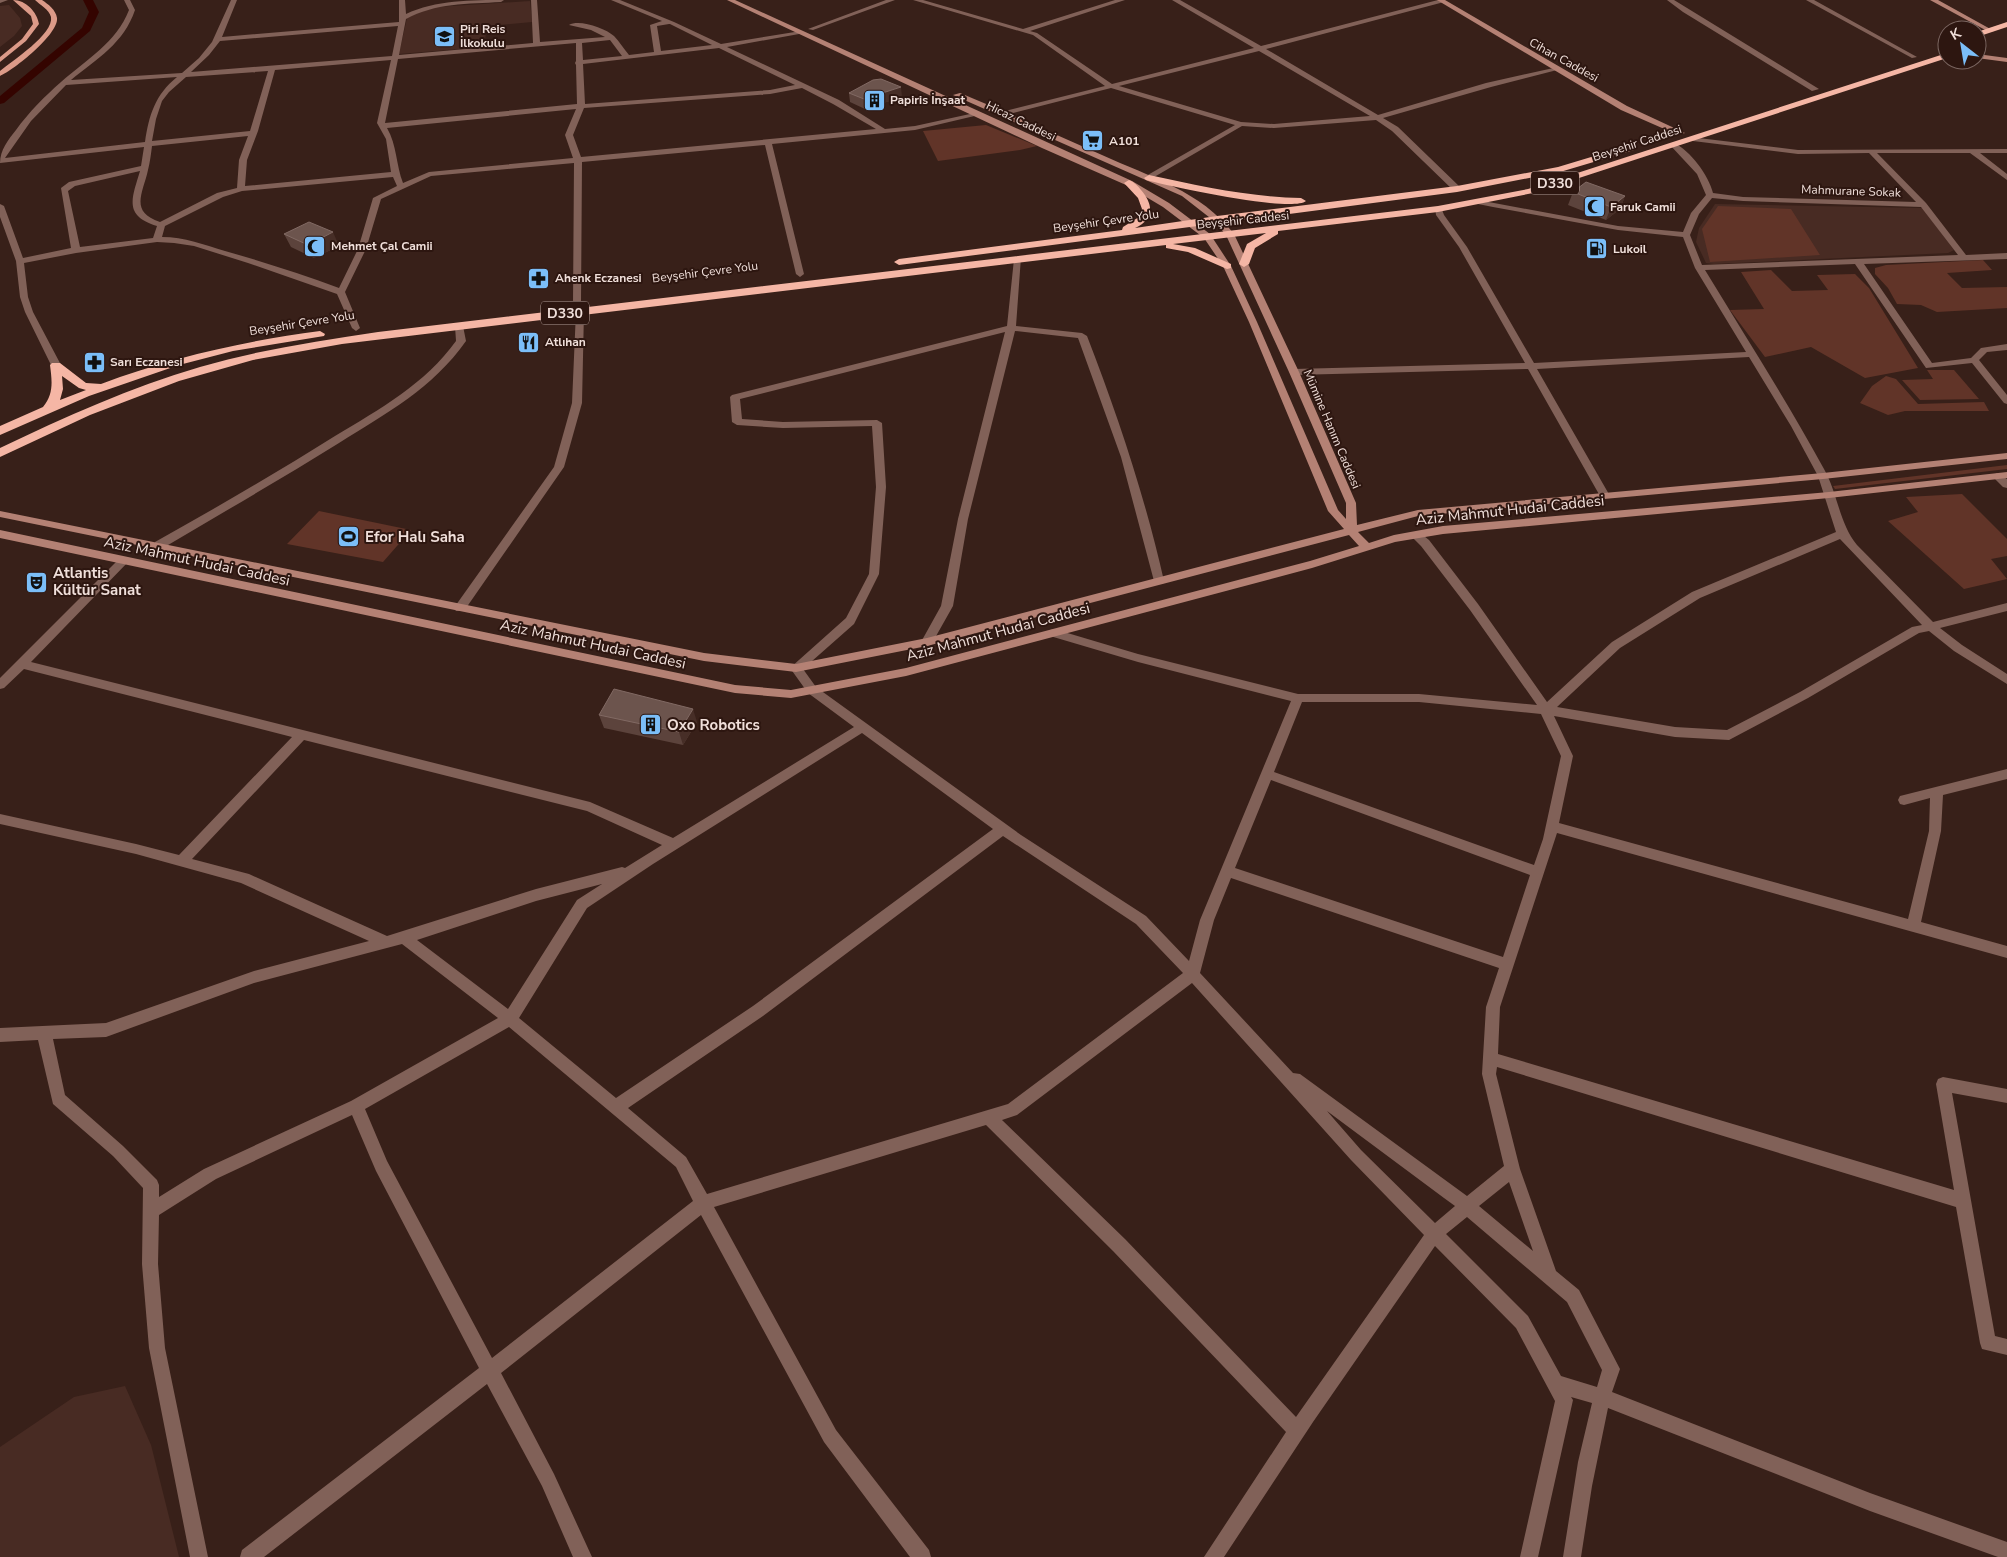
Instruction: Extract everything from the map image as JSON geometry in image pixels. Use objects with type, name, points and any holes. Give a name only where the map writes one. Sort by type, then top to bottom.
[{"type":"highway","points":[[1987,32],[2007,24]]},
{"type":"highway","name":"Beyşehir Caddesi","points":[[1217,219],[1457,189],[1514,180],[1560,169],[1681,133],[1937,48]]},
{"type":"highway","name":"Beyşehir Caddesi","points":[[1148,243],[1438,209],[1530,191],[1937,58]]},
{"type":"highway","points":[[1149,178],[1212,192],[1256,199],[1352,202]]},
{"type":"highway","points":[[1111,235],[1140,224],[1146,215],[1147,204],[1142,195],[1129,183]]},
{"type":"highway","name":"Beyşehir Çevre Yolu","points":[[0,453],[103,404],[170,380],[236,360],[317,344],[459,326],[579,306],[800,274],[1111,235],[1217,219]]},
{"type":"highway","points":[[1244,264],[1251,246],[1282,228]]},
{"type":"highway","points":[[1148,243],[1191,250],[1227,266]]},
{"type":"highway","name":"Beyşehir Çevre Yolu","points":[[0,431],[46,410],[107,387],[159,369],[233,348],[356,328],[1018,259],[1148,243]]},
{"type":"highway","points":[[56,365],[83,386],[107,387]]},
{"type":"highway","points":[[46,410],[55,402],[58,393],[56,365]]},
{"type":"main road","points":[[0,60],[24,40],[36,24],[34,15],[16,0]]},
{"type":"main road","points":[[0,74],[51,29],[54,22],[53,15],[50,9],[38,0]]},
{"type":"street","points":[[0,1],[5,0]]},
{"type":"street","points":[[0,161],[8,145],[33,113],[117,38],[128,23],[132,10],[126,0]]},
{"type":"street","points":[[234,0],[228,19],[206,56],[191,67],[162,96],[153,115],[144,168],[136,199],[138,210],[145,220],[161,225],[220,195],[240,189],[396,174]]},
{"type":"street","points":[[401,187],[396,174],[390,139],[381,123],[402,21],[402,0]]},
{"type":"street","points":[[217,39],[402,21],[412,12],[434,5],[500,0]]},
{"type":"street","points":[[534,0],[537,44]]},
{"type":"street","points":[[614,0],[669,22],[836,102],[884,131]]},
{"type":"street","name":"Hicaz Caddesi","points":[[730,0],[1129,183],[1163,203],[1207,236],[1227,266]]},
{"type":"street","name":"Hicaz Caddesi","points":[[748,0],[959,96],[1189,196],[1217,219],[1230,234]]},
{"type":"street","points":[[811,29],[892,0]]},
{"type":"street","points":[[916,0],[1035,34],[1110,86],[1241,124],[1274,126],[1377,118],[1488,85],[1558,69]]},
{"type":"street","points":[[1022,30],[1122,0]]},
{"type":"street","points":[[1175,0],[1260,50],[1348,98],[1395,129],[1457,189]]},
{"type":"street","points":[[1670,0],[1686,12],[1815,89]]},
{"type":"street","points":[[1809,0],[1914,56]]},
{"type":"street","points":[[1933,0],[1991,31]]},
{"type":"street","points":[[1004,114],[1145,76],[1260,50],[1441,1]]},
{"type":"street","name":"Cihan Caddesi","points":[[1441,1],[1624,108],[1681,133]]},
{"type":"street","points":[[658,54],[654,25],[669,22]]},
{"type":"street","points":[[572,25],[601,30],[612,38],[627,57]]},
{"type":"street","points":[[578,64],[720,46],[799,32]]},
{"type":"street","points":[[65,83],[211,74],[612,38]]},
{"type":"street","points":[[460,608],[559,467],[577,403],[579,306],[578,160],[569,135],[581,106],[578,64],[579,41]]},
{"type":"street","points":[[1987,57],[2007,60]]},
{"type":"street","points":[[240,189],[243,160],[272,68]]},
{"type":"street","points":[[383,126],[581,106],[770,92],[802,86]]},
{"type":"street","points":[[341,292],[362,249],[377,198],[429,174],[915,128],[980,114]]},
{"type":"street","points":[[1149,178],[1241,124]]},
{"type":"street","points":[[0,161],[252,133]]},
{"type":"street","points":[[1693,139],[1798,152],[2007,151]]},
{"type":"street","points":[[768,142],[800,274]]},
{"type":"street","points":[[1674,145],[1698,168],[1708,182],[1710,194],[1695,213],[1686,235],[1699,268],[1796,426],[1823,476],[1842,534],[1853,548],[1929,625],[1958,648],[2007,680]]},
{"type":"street","points":[[1870,151],[1923,205],[1964,258]]},
{"type":"street","points":[[1972,151],[2007,178]]},
{"type":"street","points":[[76,250],[64,190],[67,186],[144,168]]},
{"type":"street","name":"Mahmurane Sokak","points":[[1710,194],[1743,199],[1923,205]]},
{"type":"street","points":[[1163,203],[1183,207],[1190,203],[1189,196]]},
{"type":"street","points":[[1481,202],[1618,228],[1686,235]]},
{"type":"street","points":[[0,206],[20,261],[27,304],[56,365]]},
{"type":"street","points":[[1438,209],[1440,215],[1463,247],[1605,496]]},
{"type":"street","points":[[157,240],[161,225]]},
{"type":"street","name":"Mümine Hanım Caddesi","points":[[1230,234],[1294,372],[1351,503],[1352,532]]},
{"type":"street","points":[[20,261],[76,250],[174,239],[273,266],[341,292],[356,328]]},
{"type":"street","points":[[1699,268],[2007,256]]},
{"type":"street","points":[[927,642],[947,606],[963,518],[1011,328],[1018,259]]},
{"type":"street","points":[[1858,262],[1929,366],[1974,360],[1984,350],[2007,347]]},
{"type":"street","points":[[1227,266],[1254,322],[1333,511],[1367,548]]},
{"type":"street","points":[[160,545],[287,471],[407,396],[445,363],[462,341],[459,326]]},
{"type":"street","points":[[1160,581],[1141,510],[1100,380],[1082,336],[1011,328],[734,397],[737,422],[784,425],[877,423],[881,487],[874,574],[850,621],[796,668],[812,690],[1003,829],[1141,920],[1193,974],[1356,1155],[1522,1322],[1564,1400],[1529,1557]]},
{"type":"street","points":[[1294,372],[1532,366],[1751,354]]},
{"type":"street","points":[[1974,360],[2007,401]]},
{"type":"street","name":"Aziz Mahmut Hudai Caddesi","points":[[0,514],[704,657],[796,668],[927,642],[1352,532],[1418,513],[1823,476],[2007,456]]},
{"type":"street","points":[[2002,476],[2007,485]]},
{"type":"street","name":"Aziz Mahmut Hudai Caddesi","points":[[0,534],[735,689],[792,694],[906,672],[1415,535],[1443,530],[1829,495],[2002,476]]},
{"type":"street","points":[[1546,710],[1616,645],[1696,595],[1842,534]]},
{"type":"street","points":[[1415,535],[1424,542],[1474,607],[1540,699],[1566,756],[1552,826],[1493,1007],[1489,1074],[1512,1169],[1550,1277]]},
{"type":"street","points":[[0,685],[124,561]]},
{"type":"street","points":[[1054,632],[1138,658],[1298,698],[1420,698],[1546,710],[1675,732],[1729,735],[1804,695],[1916,630],[1929,625],[2007,607]]},
{"type":"street","points":[[22,664],[590,807],[674,844]]},
{"type":"street","points":[[249,1557],[490,1371],[703,1203],[1012,1110],[1193,974],[1206,920],[1298,698]]},
{"type":"street","points":[[151,1211],[210,1174],[356,1106],[510,1019],[582,904],[632,870],[863,727]]},
{"type":"street","points":[[182,861],[302,735]]},
{"type":"street","points":[[1267,774],[1538,872]]},
{"type":"street","points":[[1904,800],[2007,774]]},
{"type":"street","points":[[1913,927],[1935,831],[1937,792]]},
{"type":"street","points":[[0,819],[136,849],[244,878],[385,942]]},
{"type":"street","points":[[1552,826],[2007,952]]},
{"type":"street","points":[[616,1107],[758,1011],[1003,829]]},
{"type":"street","points":[[0,1035],[106,1030],[254,978],[404,938],[536,895],[632,870]]},
{"type":"street","points":[[1227,871],[1507,964]]},
{"type":"street","points":[[404,938],[510,1019],[681,1162],[830,1436],[922,1557]]},
{"type":"street","points":[[44,1033],[58,1098],[118,1151],[151,1185],[150,1264],[157,1348],[199,1557]]},
{"type":"street","points":[[1490,1058],[1963,1201]]},
{"type":"street","points":[[1274,1063],[1468,1207],[1573,1296],[1611,1369],[1602,1397],[1579,1504],[1572,1557]]},
{"type":"street","points":[[2007,1096],[1943,1084],[1988,1343],[2007,1347]]},
{"type":"street","points":[[356,1106],[381,1166],[548,1480],[583,1557]]},
{"type":"street","points":[[988,1117],[1119,1245],[1297,1431]]},
{"type":"street","points":[[1213,1557],[1297,1431],[1434,1234],[1512,1169]]},
{"type":"street","points":[[1554,1383],[1602,1397],[1870,1502],[2007,1551]]},
{"type":"shaded area","name":"Piri Reis İlkokulu","points":[[530,1],[532,22],[487,26],[484,47],[399,54],[407,18],[421,11],[436,7]]},
{"type":"shaded area","points":[[9,5],[20,18],[22,26],[14,36],[0,47],[0,6]]},
{"type":"shaded area","points":[[986,125],[1037,146],[938,161],[923,131]]},
{"type":"shaded area","points":[[1715,204],[1923,208],[1954,250],[1948,253],[1706,263],[1696,242],[1699,228]]},
{"type":"shaded area","points":[[1718,206],[1791,209],[1820,255],[1710,262],[1702,229]]},
{"type":"shaded area","points":[[1983,260],[1992,270],[1947,273],[1962,288],[2007,287],[2007,308],[1937,312],[1921,305],[1897,304],[1888,288],[1875,274],[1875,268],[1886,265]]},
{"type":"shaded area","points":[[1771,270],[1792,291],[1828,290],[1817,275],[1855,274],[1869,288],[1918,368],[1865,378],[1811,347],[1765,357],[1730,310],[1764,309],[1741,272]]},
{"type":"shaded area","points":[[1927,370],[1954,370],[1979,399],[1920,400],[1902,380],[1933,379]]},
{"type":"shaded area","points":[[1886,376],[1896,379],[1918,404],[1984,402],[1989,411],[1905,411],[1888,415],[1860,403],[1872,386]]},
{"type":"shaded area","points":[[2007,465],[2007,469],[1835,489],[1833,486]]},
{"type":"shaded area","points":[[1962,494],[2007,539],[2007,556],[1991,559],[2007,579],[1964,589],[1888,521],[1918,512],[1906,497]]},
{"type":"shaded area","name":"Efor Halı Saha","points":[[319,511],[411,530],[383,562],[287,544]]},
{"type":"shaded area","points":[[125,1386],[151,1445],[179,1557],[0,1557],[0,1447],[74,1397]]},
{"type":"building","points":[[881,79],[901,87],[864,99],[849,93],[873,80]]},
{"type":"building","points":[[1586,182],[1625,196],[1611,207],[1573,192]]},
{"type":"building","points":[[309,222],[333,232],[308,245],[284,234]]},
{"type":"building","points":[[614,689],[693,709],[679,732],[599,715]]},
{"type":"waterway","points":[[0,101],[86,29],[94,12],[88,0]]},
{"type":"place","name":"Piri Reis İlkokulu","points":[[444,36]]},
{"type":"place","name":"Papiris İnşaat","points":[[874,100]]},
{"type":"place","name":"A101","points":[[1093,141]]},
{"type":"place","name":"Faruk Camii","points":[[1594,207]]},
{"type":"place","name":"Mehmet Çal Camii","points":[[315,246]]},
{"type":"place","name":"Lukoil","points":[[1597,249]]},
{"type":"place","name":"Ahenk Eczanesi","points":[[539,278]]},
{"type":"place","name":"Atlıhan","points":[[529,342]]},
{"type":"place","name":"Sarı Eczanesi","points":[[94,362]]},
{"type":"place","name":"Efor Halı Saha","points":[[349,537]]},
{"type":"place","name":"Atlantis Kültür Sanat","points":[[37,582]]},
{"type":"place","name":"Oxo Robotics","points":[[651,725]]}]
